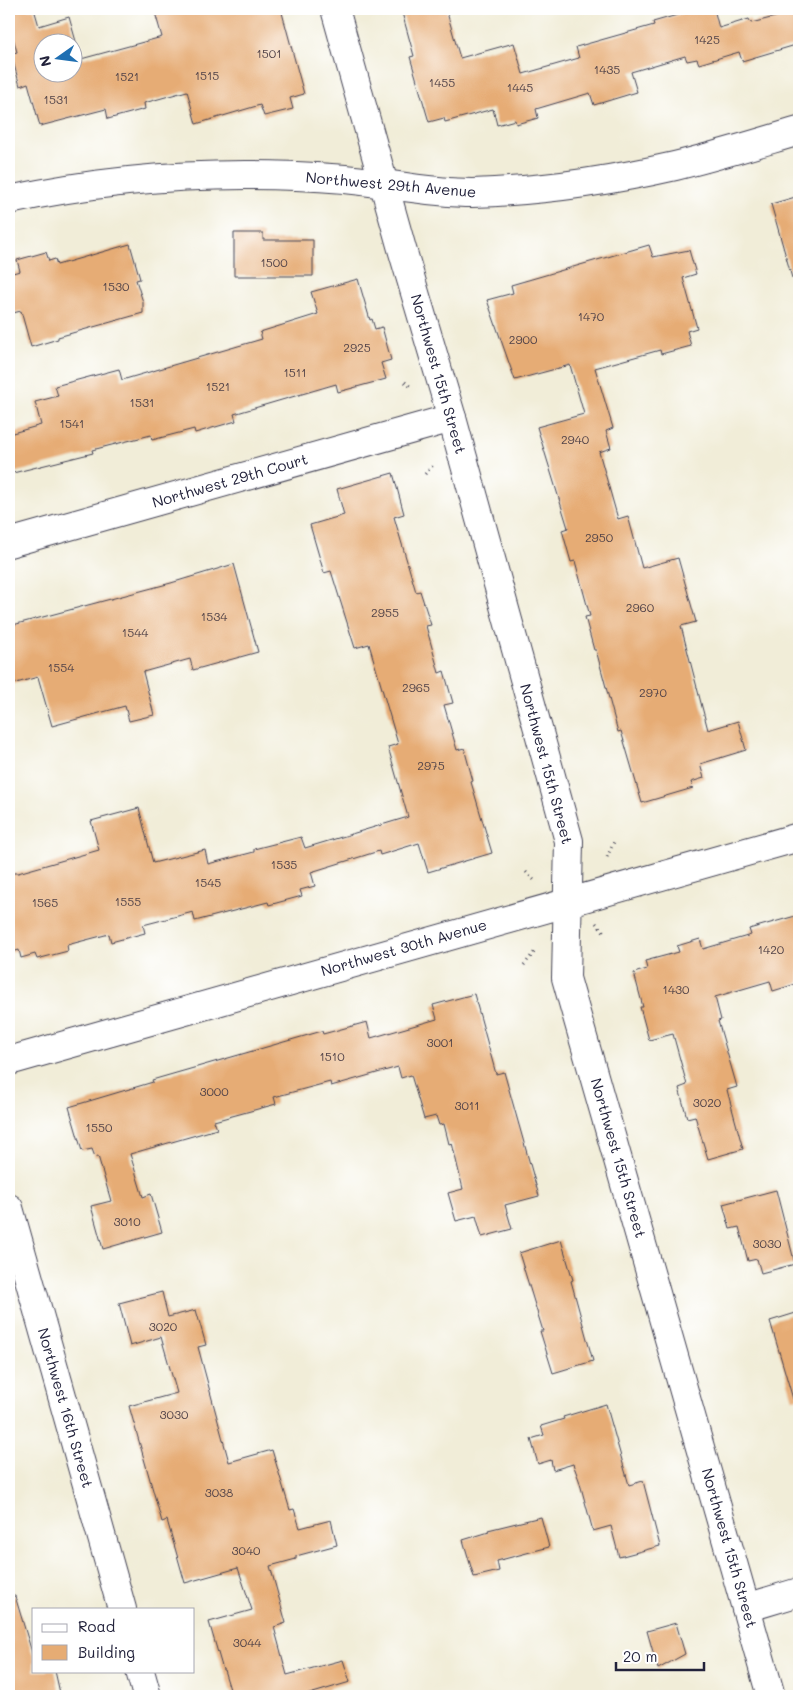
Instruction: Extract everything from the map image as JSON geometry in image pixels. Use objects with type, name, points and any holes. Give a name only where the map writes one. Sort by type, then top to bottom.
[{"type":"street","name":"Northwest 15th Street","points":[[335,9],[452,418],[569,841],[566,978],[771,1696]]},
{"type":"street","name":"Northwest 29th Avenue","points":[[9,200],[50,191],[87,186],[204,175],[329,178],[418,190],[470,193],[528,189],[581,184],[676,166],[799,131]]},
{"type":"street","name":"Northwest 29th Court","points":[[9,543],[452,418]]},
{"type":"street","name":"Northwest 30th Avenue","points":[[9,1060],[799,837]]},
{"type":"street","name":"Northwest 16th Street","points":[[9,1208],[122,1608]]},
{"type":"street","points":[[746,1608],[799,1592]]},
{"type":"street","points":[[140,1672],[147,1696]]},
{"type":"path","points":[[425,474],[436,461]]},
{"type":"path","points":[[607,857],[614,842]]},
{"type":"path","points":[[526,872],[538,884]]},
{"type":"path","points":[[593,921],[606,934]]},
{"type":"path","points":[[524,965],[536,950]]},
{"type":"building","points":[[9,9],[34,9],[39,26],[69,17],[73,32],[32,32],[32,82],[82,82],[82,59],[162,37],[154,9],[281,9],[304,94],[290,98],[293,109],[264,116],[260,105],[196,124],[187,91],[144,103],[145,109],[108,119],[106,109],[40,126],[28,83],[20,86],[11,54],[17,52],[9,23]]},
{"type":"building","points":[[401,9],[446,9],[460,58],[514,43],[523,74],[579,58],[576,47],[654,25],[653,22],[698,9],[714,9],[719,28],[749,19],[751,23],[799,11],[799,44],[742,61],[739,52],[699,64],[697,59],[687,61],[685,56],[631,72],[637,92],[594,105],[590,93],[536,109],[538,118],[516,124],[515,120],[497,125],[493,109],[445,122],[444,118],[429,122],[410,57],[414,56]]},
{"type":"building","points":[[799,196],[799,277],[792,278],[771,204]]},
{"type":"building","points":[[234,233],[263,233],[263,240],[313,240],[313,276],[234,276]]},
{"type":"building","points":[[130,244],[140,279],[136,280],[143,302],[143,313],[58,337],[58,339],[31,347],[21,311],[9,314],[9,274],[20,271],[17,260],[46,252],[49,261],[55,259],[57,265]]},
{"type":"building","points":[[649,245],[653,257],[689,250],[696,274],[683,278],[697,328],[687,331],[691,346],[661,354],[660,350],[595,368],[613,428],[606,431],[611,448],[599,452],[618,519],[628,516],[642,568],[678,558],[696,622],[681,626],[708,730],[738,721],[746,750],[700,764],[704,778],[691,782],[693,788],[642,803],[621,731],[618,732],[596,650],[594,650],[585,617],[590,616],[575,561],[571,562],[562,530],[568,528],[537,427],[584,414],[570,365],[515,380],[487,300],[513,293],[511,285]]},
{"type":"building","points":[[358,279],[370,320],[372,319],[375,329],[382,327],[391,360],[381,363],[386,379],[338,392],[336,384],[234,414],[236,421],[195,433],[194,429],[152,440],[151,435],[92,450],[93,453],[9,474],[9,434],[41,425],[35,402],[58,396],[55,386],[119,369],[122,380],[262,339],[260,332],[318,314],[311,292]]},
{"type":"building","points":[[393,473],[404,514],[394,517],[416,592],[420,591],[431,625],[426,626],[439,673],[444,671],[453,703],[444,705],[457,750],[464,748],[473,781],[471,782],[492,853],[428,872],[419,843],[380,855],[379,851],[311,872],[315,886],[300,890],[302,896],[269,905],[268,902],[195,921],[193,912],[143,925],[145,933],[111,942],[109,934],[67,945],[68,951],[37,959],[35,954],[21,958],[19,950],[9,953],[9,873],[18,873],[99,850],[91,821],[139,808],[153,863],[205,850],[208,864],[254,852],[254,849],[301,837],[305,848],[408,817],[388,747],[398,744],[369,644],[355,648],[331,571],[324,573],[310,525],[344,515],[337,489]]},
{"type":"building","points":[[234,564],[258,652],[193,670],[190,659],[143,672],[154,715],[129,721],[125,706],[52,726],[38,677],[9,685],[9,626],[171,583]]},
{"type":"building","points":[[799,915],[799,983],[773,991],[770,981],[715,997],[721,1020],[718,1021],[737,1087],[727,1090],[743,1149],[708,1159],[695,1116],[687,1118],[679,1088],[687,1085],[673,1034],[649,1040],[640,1007],[643,1007],[634,973],[647,969],[645,961],[679,952],[677,946],[700,939],[703,949],[751,935],[749,929]]},
{"type":"building","points":[[474,994],[496,1074],[504,1072],[539,1196],[505,1205],[512,1229],[482,1237],[476,1216],[456,1221],[448,1193],[463,1189],[452,1143],[449,1144],[444,1124],[439,1125],[436,1116],[424,1119],[411,1075],[401,1078],[398,1067],[331,1086],[330,1082],[274,1097],[276,1104],[214,1121],[217,1129],[130,1154],[143,1197],[151,1194],[162,1232],[103,1249],[91,1206],[111,1201],[98,1156],[95,1157],[92,1149],[82,1151],[69,1107],[153,1082],[152,1080],[322,1031],[323,1034],[367,1022],[371,1038],[437,1019],[433,1005]]},
{"type":"building","points":[[776,1190],[795,1264],[761,1273],[757,1259],[748,1261],[739,1227],[730,1229],[723,1204]]},
{"type":"building","points":[[561,1240],[593,1361],[553,1373],[540,1331],[543,1331],[519,1253]]},
{"type":"building","points":[[162,1292],[168,1317],[196,1310],[206,1345],[198,1347],[229,1462],[272,1450],[290,1510],[294,1509],[300,1528],[331,1520],[337,1545],[296,1556],[296,1559],[270,1566],[286,1623],[274,1627],[287,1675],[343,1660],[350,1682],[303,1696],[232,1696],[209,1622],[252,1610],[238,1568],[185,1583],[167,1520],[162,1522],[129,1406],[177,1393],[161,1337],[130,1346],[119,1303]]},
{"type":"building","points":[[799,1312],[799,1398],[793,1399],[770,1321]]},
{"type":"building","points":[[606,1404],[629,1485],[643,1481],[660,1546],[619,1557],[611,1526],[593,1531],[573,1464],[553,1470],[551,1460],[538,1464],[531,1439],[544,1435],[541,1426]]},
{"type":"building","points":[[541,1517],[549,1547],[497,1561],[499,1571],[474,1577],[463,1540],[489,1532],[488,1530]]},
{"type":"building","points":[[9,1596],[15,1596],[32,1652],[32,1672],[55,1672],[60,1693],[46,1696],[9,1696]]},
{"type":"building","points":[[676,1623],[685,1654],[658,1669],[647,1631]]}]
